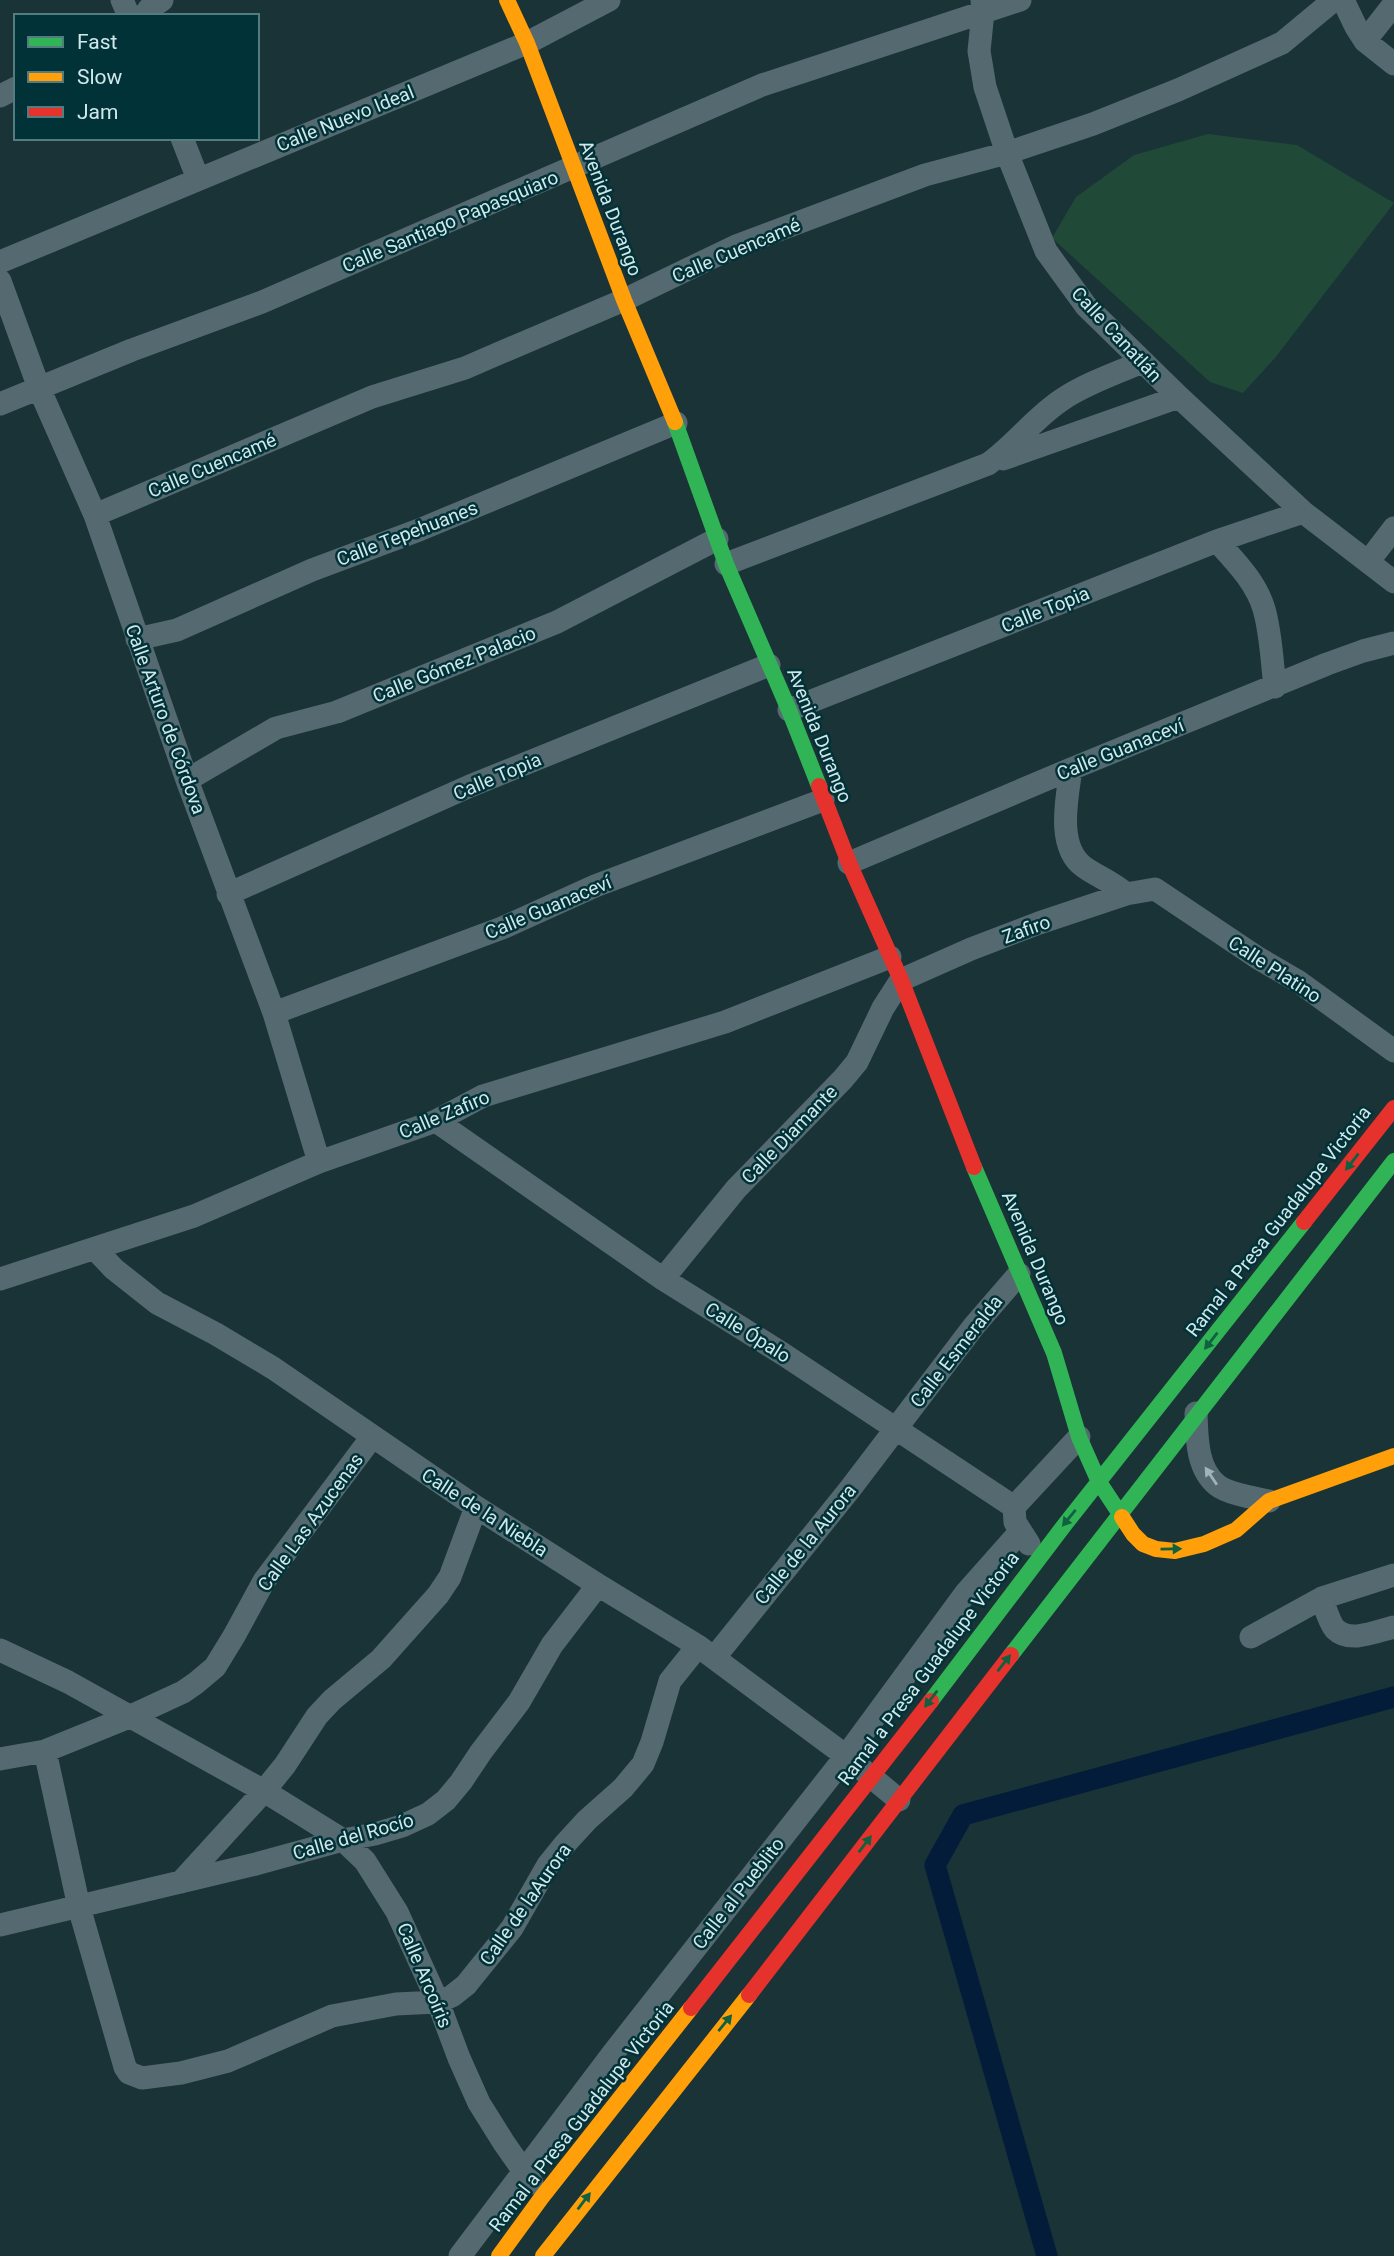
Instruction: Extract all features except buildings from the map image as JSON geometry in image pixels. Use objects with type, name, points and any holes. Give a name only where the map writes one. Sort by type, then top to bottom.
[{"type":"main road","name":"Avenida Durango","points":[[507,0],[527,43],[624,300],[676,423],[726,564],[789,710],[849,863],[901,980],[954,1118],[1054,1353],[1079,1437],[1099,1482],[1133,1534],[1143,1544],[1156,1549],[1175,1551],[1204,1544],[1236,1530],[1269,1501]]},
{"type":"main road","name":"Ramal a Presa Guadalupe Victoria","points":[[499,2256],[542,2197],[873,1777],[1040,1555],[1394,1108]]},
{"type":"main road","points":[[544,2256],[899,1800],[1195,1413],[1394,1161]]},
{"type":"main road","points":[[1269,1501],[1394,1456]]},
{"type":"street","points":[[145,14],[162,0]]},
{"type":"street","name":"Calle Nuevo Ideal","points":[[0,262],[527,43],[609,0]]},
{"type":"street","name":"Calle Santiago Papasquiaro","points":[[0,404],[132,350],[262,302],[762,85],[982,6],[1020,0]]},
{"type":"street","name":"Calle Cuencamé","points":[[95,515],[372,397],[465,368],[624,300],[736,246],[925,175],[1007,153],[1178,90],[1282,44],[1334,0]]},
{"type":"street","points":[[1343,0],[1365,41],[1394,64]]},
{"type":"street","points":[[1365,41],[1394,4]]},
{"type":"street","name":"Calle Canatlán","points":[[982,6],[979,51],[985,87],[1007,153],[1046,251],[1086,306],[1142,362],[1303,512],[1394,582]]},
{"type":"street","points":[[183,140],[198,179]]},
{"type":"street","name":"Calle Arturo de Córdova","points":[[0,281],[39,388],[95,515],[187,780],[274,1013],[319,1163]]},
{"type":"street","points":[[988,464],[1061,400],[1090,384],[1142,362]]},
{"type":"street","points":[[726,564],[988,464],[1179,397]]},
{"type":"street","name":"Calle Tepehuanes","points":[[137,639],[177,630],[312,569],[419,530],[676,423]]},
{"type":"street","name":"Calle Topia","points":[[789,710],[1217,541],[1303,512]]},
{"type":"street","points":[[1368,562],[1394,528]]},
{"type":"street","name":"Calle Gómez Palacio","points":[[187,780],[276,728],[337,712],[557,622],[717,539]]},
{"type":"street","points":[[1217,541],[1241,568],[1258,593],[1265,610],[1275,687]]},
{"type":"street","name":"Calle Guanaceví","points":[[849,863],[1070,769],[1351,655],[1394,643]]},
{"type":"street","name":"Calle Topia","points":[[228,894],[470,786],[769,665]]},
{"type":"street","points":[[1070,769],[1066,804],[1070,850],[1082,865],[1126,894]]},
{"type":"street","name":"Calle Guanaceví","points":[[274,1013],[502,928],[595,886],[823,800]]},
{"type":"street","name":"Zafiro","points":[[901,980],[971,949],[1126,894],[1155,889]]},
{"type":"street","name":"Calle Platino","points":[[1155,889],[1299,982],[1394,1051]]},
{"type":"street","name":"Calle Zafiro","points":[[0,1279],[194,1216],[319,1163],[436,1121],[483,1096],[725,1022],[890,957]]},
{"type":"street","name":"Calle Diamante","points":[[663,1279],[736,1189],[825,1099],[857,1062],[883,1008],[901,980]]},
{"type":"street","name":"Calle Ópalo","points":[[436,1121],[663,1279],[783,1354],[1014,1507]]},
{"type":"street","name":"Calle de la Niebla","points":[[96,1250],[114,1269],[157,1303],[274,1368],[476,1507],[706,1652],[846,1756],[899,1800]]},
{"type":"street","name":"Calle Esmeralda","points":[[895,1429],[974,1326],[1019,1274]]},
{"type":"street","points":[[1195,1413],[1198,1450],[1206,1471],[1217,1485],[1269,1501]]},
{"type":"street","name":"Calle de la Aurora","points":[[706,1652],[850,1489],[895,1429]]},
{"type":"street","name":"Calle Las Azucenas","points":[[0,1759],[45,1751],[130,1717],[183,1692],[215,1667],[264,1581],[372,1437]]},
{"type":"street","points":[[1040,1555],[1020,1532],[1014,1507],[1079,1437]]},
{"type":"street","points":[[181,1882],[264,1791],[285,1765],[317,1716],[381,1658],[438,1595],[450,1577],[476,1507]]},
{"type":"street","name":"Calle al Pueblito","points":[[460,2256],[659,1994],[846,1756],[959,1602],[1020,1532]]},
{"type":"street","points":[[1251,1637],[1322,1598],[1394,1574]]},
{"type":"street","name":"Calle del Rocío","points":[[0,1926],[402,1826],[428,1814],[446,1800],[461,1782],[519,1702],[552,1645],[597,1585]]},
{"type":"street","points":[[1322,1598],[1334,1628],[1346,1636],[1359,1636],[1394,1627]]},
{"type":"street","name":"Calle Arcoíris","points":[[0,1650],[68,1682],[264,1791],[343,1840],[365,1861],[387,1893],[438,2002],[480,2103],[542,2197]]},
{"type":"street","name":"Calle de laAurora","points":[[79,1907],[125,2067],[129,2073],[142,2078],[181,2073],[228,2061],[332,2016],[396,2004],[438,2002],[452,1996],[466,1985],[512,1928],[548,1866],[587,1820],[623,1788],[643,1764],[670,1681],[706,1652]]},
{"type":"street","points":[[45,1751],[79,1907]]},
{"type":"street","points":[[659,1994],[686,2014]]},
{"type":"green space","points":[[1208,134],[1297,145],[1394,203],[1275,358],[1243,393],[1210,382],[1052,238],[1076,197],[1134,155]]},
{"type":"waterway","points":[[1047,2256],[935,1865],[963,1815],[1394,1697]]},
{"type":"traffic: fast","points":[[675,422],[726,564],[819,786]]},
{"type":"traffic: fast","points":[[1011,1655],[1394,1161]]},
{"type":"traffic: fast","points":[[974,1167],[1054,1353],[1079,1437],[1099,1482],[1122,1517]]},
{"type":"traffic: fast","points":[[931,1701],[1066,1523],[1304,1222]]},
{"type":"traffic: slow","points":[[507,0],[527,43],[624,300],[675,422]]},
{"type":"traffic: slow","points":[[1122,1517],[1143,1544],[1156,1549],[1175,1551],[1204,1544],[1236,1530],[1269,1501],[1394,1456]]},
{"type":"traffic: slow","points":[[543,2256],[749,1995]]},
{"type":"traffic: slow","points":[[499,2256],[542,2197],[691,2008]]},
{"type":"traffic: jam","points":[[819,786],[849,863],[901,980],[974,1167]]},
{"type":"traffic: jam","points":[[1304,1222],[1394,1108]]},
{"type":"traffic: jam","points":[[749,1995],[1011,1655]]},
{"type":"traffic: jam","points":[[691,2008],[931,1701]]}]
